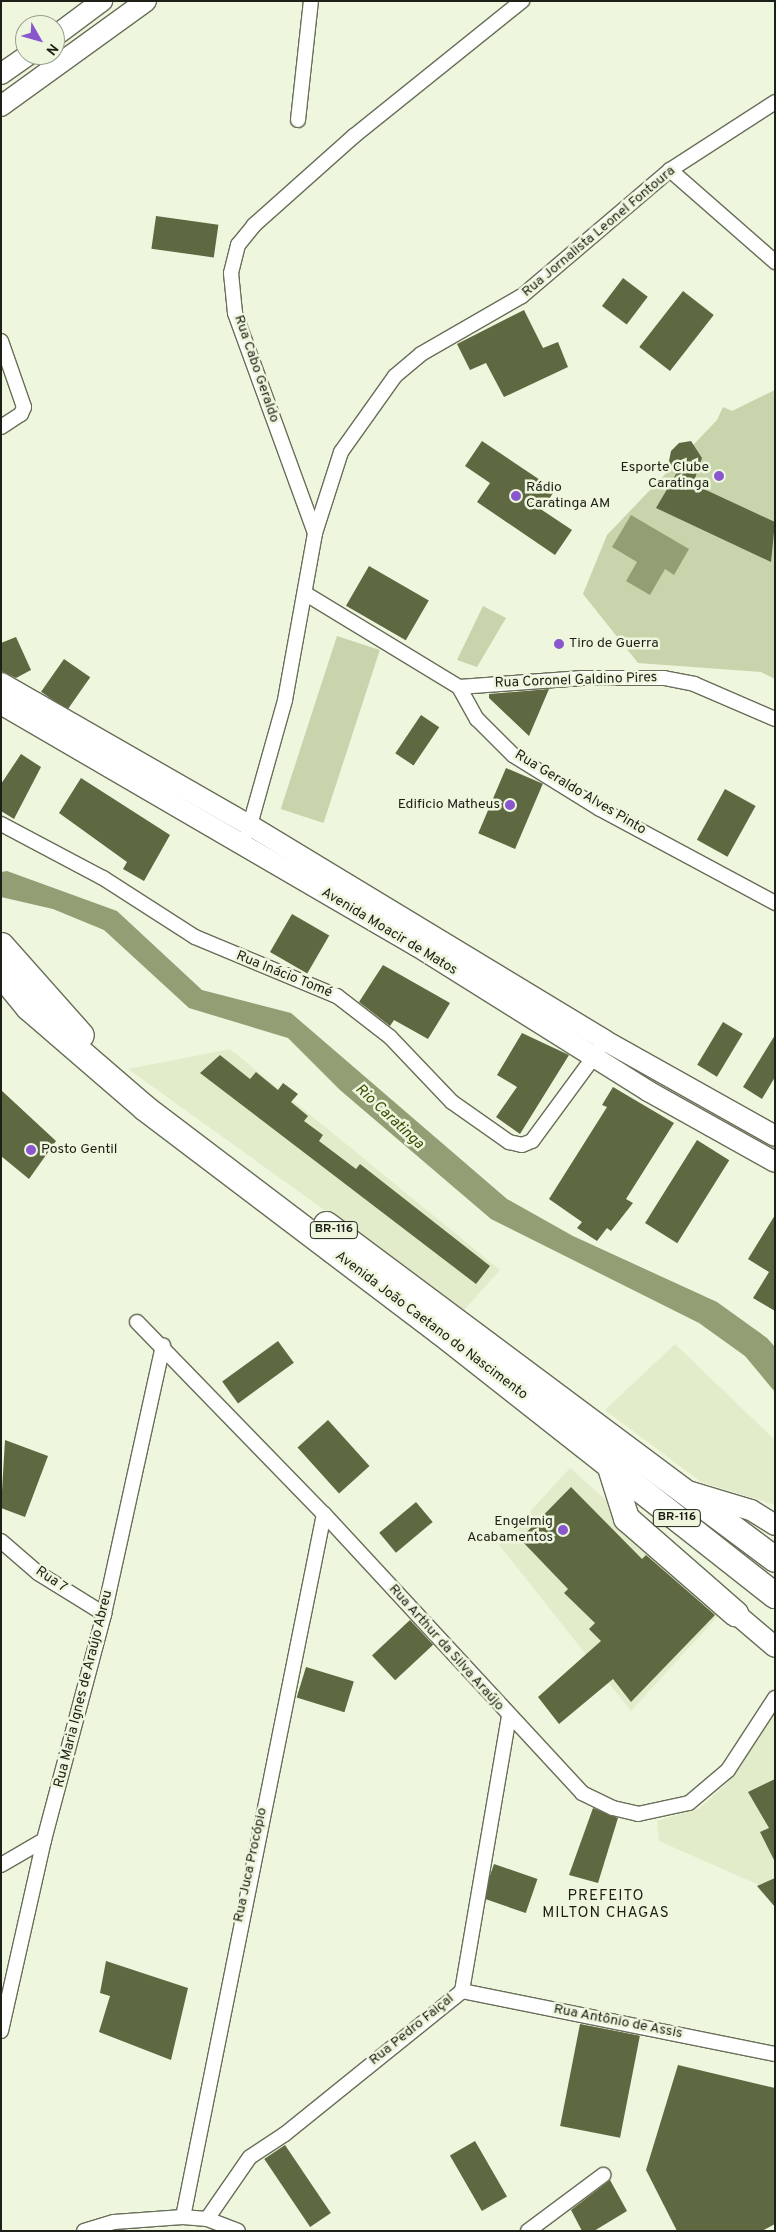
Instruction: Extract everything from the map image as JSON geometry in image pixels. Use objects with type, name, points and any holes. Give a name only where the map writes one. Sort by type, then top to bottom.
[{"type":"highway","name":"Avenida João Caetano do Nascimento","points":[[1,946],[77,1031],[126,1076],[688,1491],[768,1553]]},
{"type":"highway","name":"Avenida João Caetano do Nascimento","points":[[3,979],[35,1013],[145,1108],[609,1464],[775,1595]]},
{"type":"highway","points":[[609,1464],[626,1518],[735,1613]]},
{"type":"highway","points":[[735,1613],[735,1588],[744,1572],[768,1553]]},
{"type":"main road","points":[[65,29],[102,1]]},
{"type":"main road","points":[[1,106],[146,1]]},
{"type":"main road","points":[[1,74],[15,64]]},
{"type":"main road","name":"Avenida Moacir de Matos","points":[[1,683],[251,826],[604,1040],[775,1136]]},
{"type":"main road","name":"Avenida Moacir de Matos","points":[[1,704],[241,846],[417,946],[593,1058],[775,1162]]},
{"type":"main road","name":"Avenida João Caetano do Nascimento","points":[[688,1491],[751,1510],[775,1525]]},
{"type":"main road","points":[[735,1613],[775,1647]]},
{"type":"street","points":[[298,120],[311,1]]},
{"type":"street","name":"Rua Cabo Geraldo","points":[[241,846],[251,826],[285,700],[306,594],[314,533],[235,313],[231,273],[238,245],[254,225],[354,136],[522,1]]},
{"type":"street","name":"Rua Jornalista Leonel Fontoura","points":[[314,533],[341,452],[395,376],[421,354],[522,296],[670,170],[775,102]]},
{"type":"street","points":[[670,170],[775,262]]},
{"type":"street","points":[[1,341],[24,406],[21,414],[3,426]]},
{"type":"street","points":[[306,594],[459,687]]},
{"type":"street","name":"Rua Coronel Galdino Pires","points":[[459,687],[583,678],[664,678],[694,684],[775,719]]},
{"type":"street","name":"Rua Geraldo Alves Pinto","points":[[459,687],[477,720],[513,755],[600,809],[775,903]]},
{"type":"street","name":"Rua Inácio Tomé","points":[[1,824],[103,878],[194,937],[337,996],[390,1037],[452,1102],[482,1127],[509,1142],[522,1145],[532,1141],[593,1058]]},
{"type":"street","points":[[593,1058],[604,1040]]},
{"type":"street","name":"Rua Arthur da Silva Araújo","points":[[137,1322],[164,1345],[582,1792],[612,1808],[638,1814],[689,1803],[710,1788],[728,1770],[775,1698]]},
{"type":"street","name":"Rua Maria Ignes de Araújo Abreu","points":[[1,2031],[44,1840],[104,1614],[164,1345]]},
{"type":"street","name":"Rua Juca Procópio","points":[[183,2217],[324,1514]]},
{"type":"street","name":"Rua 7","points":[[1,1541],[38,1572],[104,1614]]},
{"type":"street","name":"Rua Pedro Faiçal","points":[[207,2219],[250,2156],[285,2134],[462,1990],[509,1716]]},
{"type":"street","points":[[1,1865],[44,1840]]},
{"type":"street","name":"Rua Antônio de Assis","points":[[462,1990],[775,2054]]},
{"type":"street","points":[[528,2231],[603,2175]]},
{"type":"street","points":[[84,2231],[114,2222],[183,2217],[207,2219],[238,2231]]},
{"type":"shaded area","name":"Esporte Clube Caratinga","points":[[775,390],[775,679],[761,672],[638,663],[583,594],[607,535],[717,420],[723,407],[732,411]]},
{"type":"shaded area","points":[[483,606],[506,618],[477,667],[457,660]]},
{"type":"shaded area","points":[[337,636],[380,650],[324,823],[281,809]]},
{"type":"shaded area","points":[[230,1049],[500,1270],[464,1310],[128,1069]]},
{"type":"shaded area","points":[[675,1344],[775,1440],[775,1505],[701,1482],[605,1410]]},
{"type":"shaded area","points":[[570,1468],[726,1607],[631,1711],[499,1545]]},
{"type":"shaded area","points":[[775,1712],[775,1892],[659,1841],[657,1821],[700,1808],[724,1786]]},
{"type":"water","points":[[631,515],[689,549],[674,575],[665,569],[650,595],[626,581],[637,562],[612,547]]},
{"type":"water","name":"Rio Caratinga","points":[[7,871],[117,911],[202,990],[291,1013],[507,1199],[573,1236],[717,1302],[767,1338],[775,1347],[775,1392],[745,1356],[699,1323],[491,1219],[340,1090],[288,1038],[189,1008],[104,930],[53,909],[1,897],[1,872]]},
{"type":"building","points":[[156,216],[218,225],[214,257],[151,249]]},
{"type":"building","points":[[623,278],[648,297],[627,325],[602,306]]},
{"type":"building","points":[[683,291],[714,315],[670,371],[639,347]]},
{"type":"building","points":[[524,310],[543,348],[558,342],[568,367],[504,397],[486,363],[470,370],[457,344]]},
{"type":"building","name":"Rádio Caratinga AM","points":[[482,441],[555,490],[542,510],[572,530],[555,555],[477,502],[490,483],[465,466]]},
{"type":"building","points":[[691,441],[702,458],[693,484],[775,522],[771,562],[656,508],[676,474],[669,461],[671,451],[679,443]]},
{"type":"building","points":[[369,566],[429,600],[406,640],[346,606]]},
{"type":"building","points":[[16,637],[31,670],[16,678],[1,671],[1,643]]},
{"type":"building","points":[[64,659],[90,677],[67,710],[41,692]]},
{"type":"building","points":[[549,689],[529,736],[489,698],[489,694]]},
{"type":"building","points":[[421,715],[439,727],[414,765],[395,753]]},
{"type":"building","points":[[21,754],[41,767],[14,819],[1,811],[1,784]]},
{"type":"building","name":"Edificio Matheus","points":[[506,768],[543,784],[515,849],[478,833]]},
{"type":"building","points":[[81,778],[170,835],[144,881],[123,869],[127,862],[59,813]]},
{"type":"building","points":[[725,789],[756,806],[727,857],[697,840]]},
{"type":"building","points":[[292,914],[329,936],[307,974],[270,952]]},
{"type":"building","points":[[383,965],[450,1003],[428,1039],[394,1020],[390,1026],[359,1002]]},
{"type":"building","points":[[723,1022],[743,1034],[717,1077],[697,1065]]},
{"type":"building","points":[[522,1033],[569,1055],[520,1134],[496,1117],[517,1087],[497,1075]]},
{"type":"building","points":[[775,1035],[775,1077],[762,1099],[743,1087]]},
{"type":"building","points":[[220,1055],[250,1079],[256,1072],[278,1090],[283,1083],[298,1094],[291,1102],[308,1116],[304,1121],[323,1135],[319,1141],[356,1169],[360,1164],[490,1266],[476,1284],[200,1073]]},
{"type":"building","points":[[613,1087],[674,1123],[626,1199],[633,1203],[611,1231],[607,1228],[597,1241],[577,1228],[582,1222],[549,1199],[607,1107],[602,1105]]},
{"type":"building","points":[[1,1090],[56,1141],[29,1179],[1,1156]]},
{"type":"building","points":[[697,1140],[729,1160],[677,1243],[645,1223]]},
{"type":"building","points":[[775,1215],[775,1311],[753,1298],[769,1272],[748,1259]]},
{"type":"building","points":[[278,1341],[294,1363],[238,1403],[222,1382]]},
{"type":"building","points":[[328,1420],[369,1466],[339,1494],[298,1447]]},
{"type":"building","points":[[5,1440],[48,1456],[25,1517],[1,1508]]},
{"type":"building","points":[[571,1487],[642,1559],[646,1555],[715,1615],[631,1702],[613,1679],[559,1724],[538,1697],[601,1641],[589,1629],[595,1623],[564,1593],[568,1589],[520,1539]]},
{"type":"building","points":[[416,1502],[433,1522],[396,1553],[379,1533]]},
{"type":"building","points":[[410,1620],[433,1645],[395,1680],[372,1655]]},
{"type":"building","points":[[306,1667],[354,1682],[344,1712],[297,1698]]},
{"type":"building","points":[[775,1779],[775,1862],[760,1832],[769,1828],[748,1792]]},
{"type":"building","points":[[593,1808],[618,1818],[598,1883],[569,1875]]},
{"type":"building","points":[[494,1864],[537,1879],[526,1913],[482,1898]]},
{"type":"building","points":[[775,1878],[775,1907],[757,1886]]},
{"type":"building","points":[[106,1961],[188,1988],[171,2060],[99,2032],[110,1996],[100,1993]]},
{"type":"building","points":[[580,2024],[640,2036],[620,2138],[560,2126]]},
{"type":"building","points":[[678,2065],[775,2088],[775,2224],[762,2231],[677,2231],[646,2170]]},
{"type":"building","points":[[475,2141],[507,2196],[482,2211],[450,2156]]},
{"type":"building","points":[[285,2145],[331,2213],[310,2227],[264,2159]]},
{"type":"building","points":[[610,2180],[627,2211],[594,2231],[582,2231],[571,2210]]},
{"type":"place","name":"Esporte Clube Caratinga","points":[[719,476]]},
{"type":"place","name":"Rádio Caratinga AM","points":[[516,496]]},
{"type":"place","name":"Tiro de Guerra","points":[[559,644]]},
{"type":"place","name":"Edificio Matheus","points":[[510,805]]},
{"type":"place","name":"Posto Gentil","points":[[31,1150]]},
{"type":"place","name":"Engelmig Acabamentos","points":[[563,1530]]},
{"type":"district","name":"PREFEITO MILTON CHAGAS","points":[[606,1904]]}]
